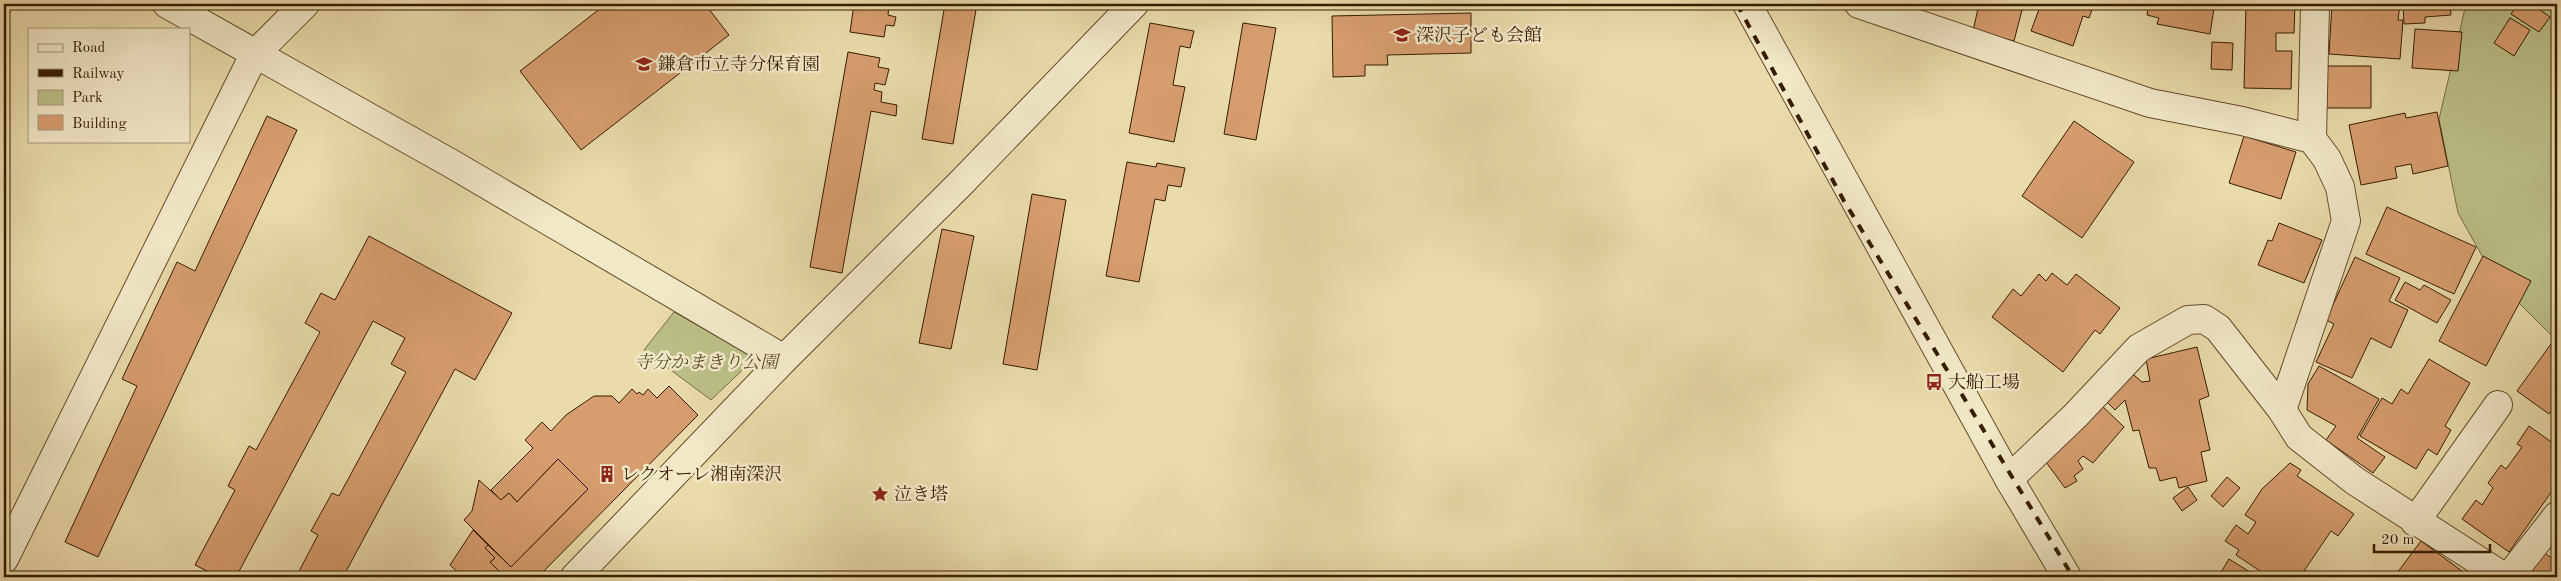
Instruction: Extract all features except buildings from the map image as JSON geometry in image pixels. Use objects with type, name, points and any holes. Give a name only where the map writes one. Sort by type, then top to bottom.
[{"type":"street","points":[[167,4],[254,55],[452,164],[784,359]]},
{"type":"street","points":[[4,559],[254,55],[305,4]]},
{"type":"street","points":[[575,577],[784,359],[961,183],[1134,4]]},
{"type":"street","points":[[1747,4],[2009,479],[2067,577]]},
{"type":"street","points":[[1859,4],[2150,103],[2242,121],[2312,139]]},
{"type":"street","points":[[2282,410],[2346,221],[2340,187],[2327,159],[2312,139],[2315,4]]},
{"type":"street","points":[[2009,479],[2076,415],[2139,348],[2188,320],[2204,319],[2218,328],[2282,410],[2299,437],[2354,482],[2504,577]]},
{"type":"street","points":[[2415,522],[2498,405]]},
{"type":"street","points":[[2509,577],[2557,516]]},
{"type":"green space","points":[[2466,4],[2557,4],[2557,341],[2495,279],[2458,213],[2439,119]]},
{"type":"green space","name":"寺分かまきり公園","points":[[674,312],[755,358],[711,400],[644,350]]},
{"type":"railway","points":[[1737,4],[1844,201],[2073,577]]},
{"type":"place","name":"深沢子ども会館","points":[[1402,35]]},
{"type":"place","name":"鎌倉市立寺分保育園","points":[[644,64]]},
{"type":"place","name":"大船工場","points":[[1934,382]]},
{"type":"place","name":"レクオーレ湘南深沢","points":[[607,474]]},
{"type":"place","name":"泣き塔","points":[[880,494]]}]
